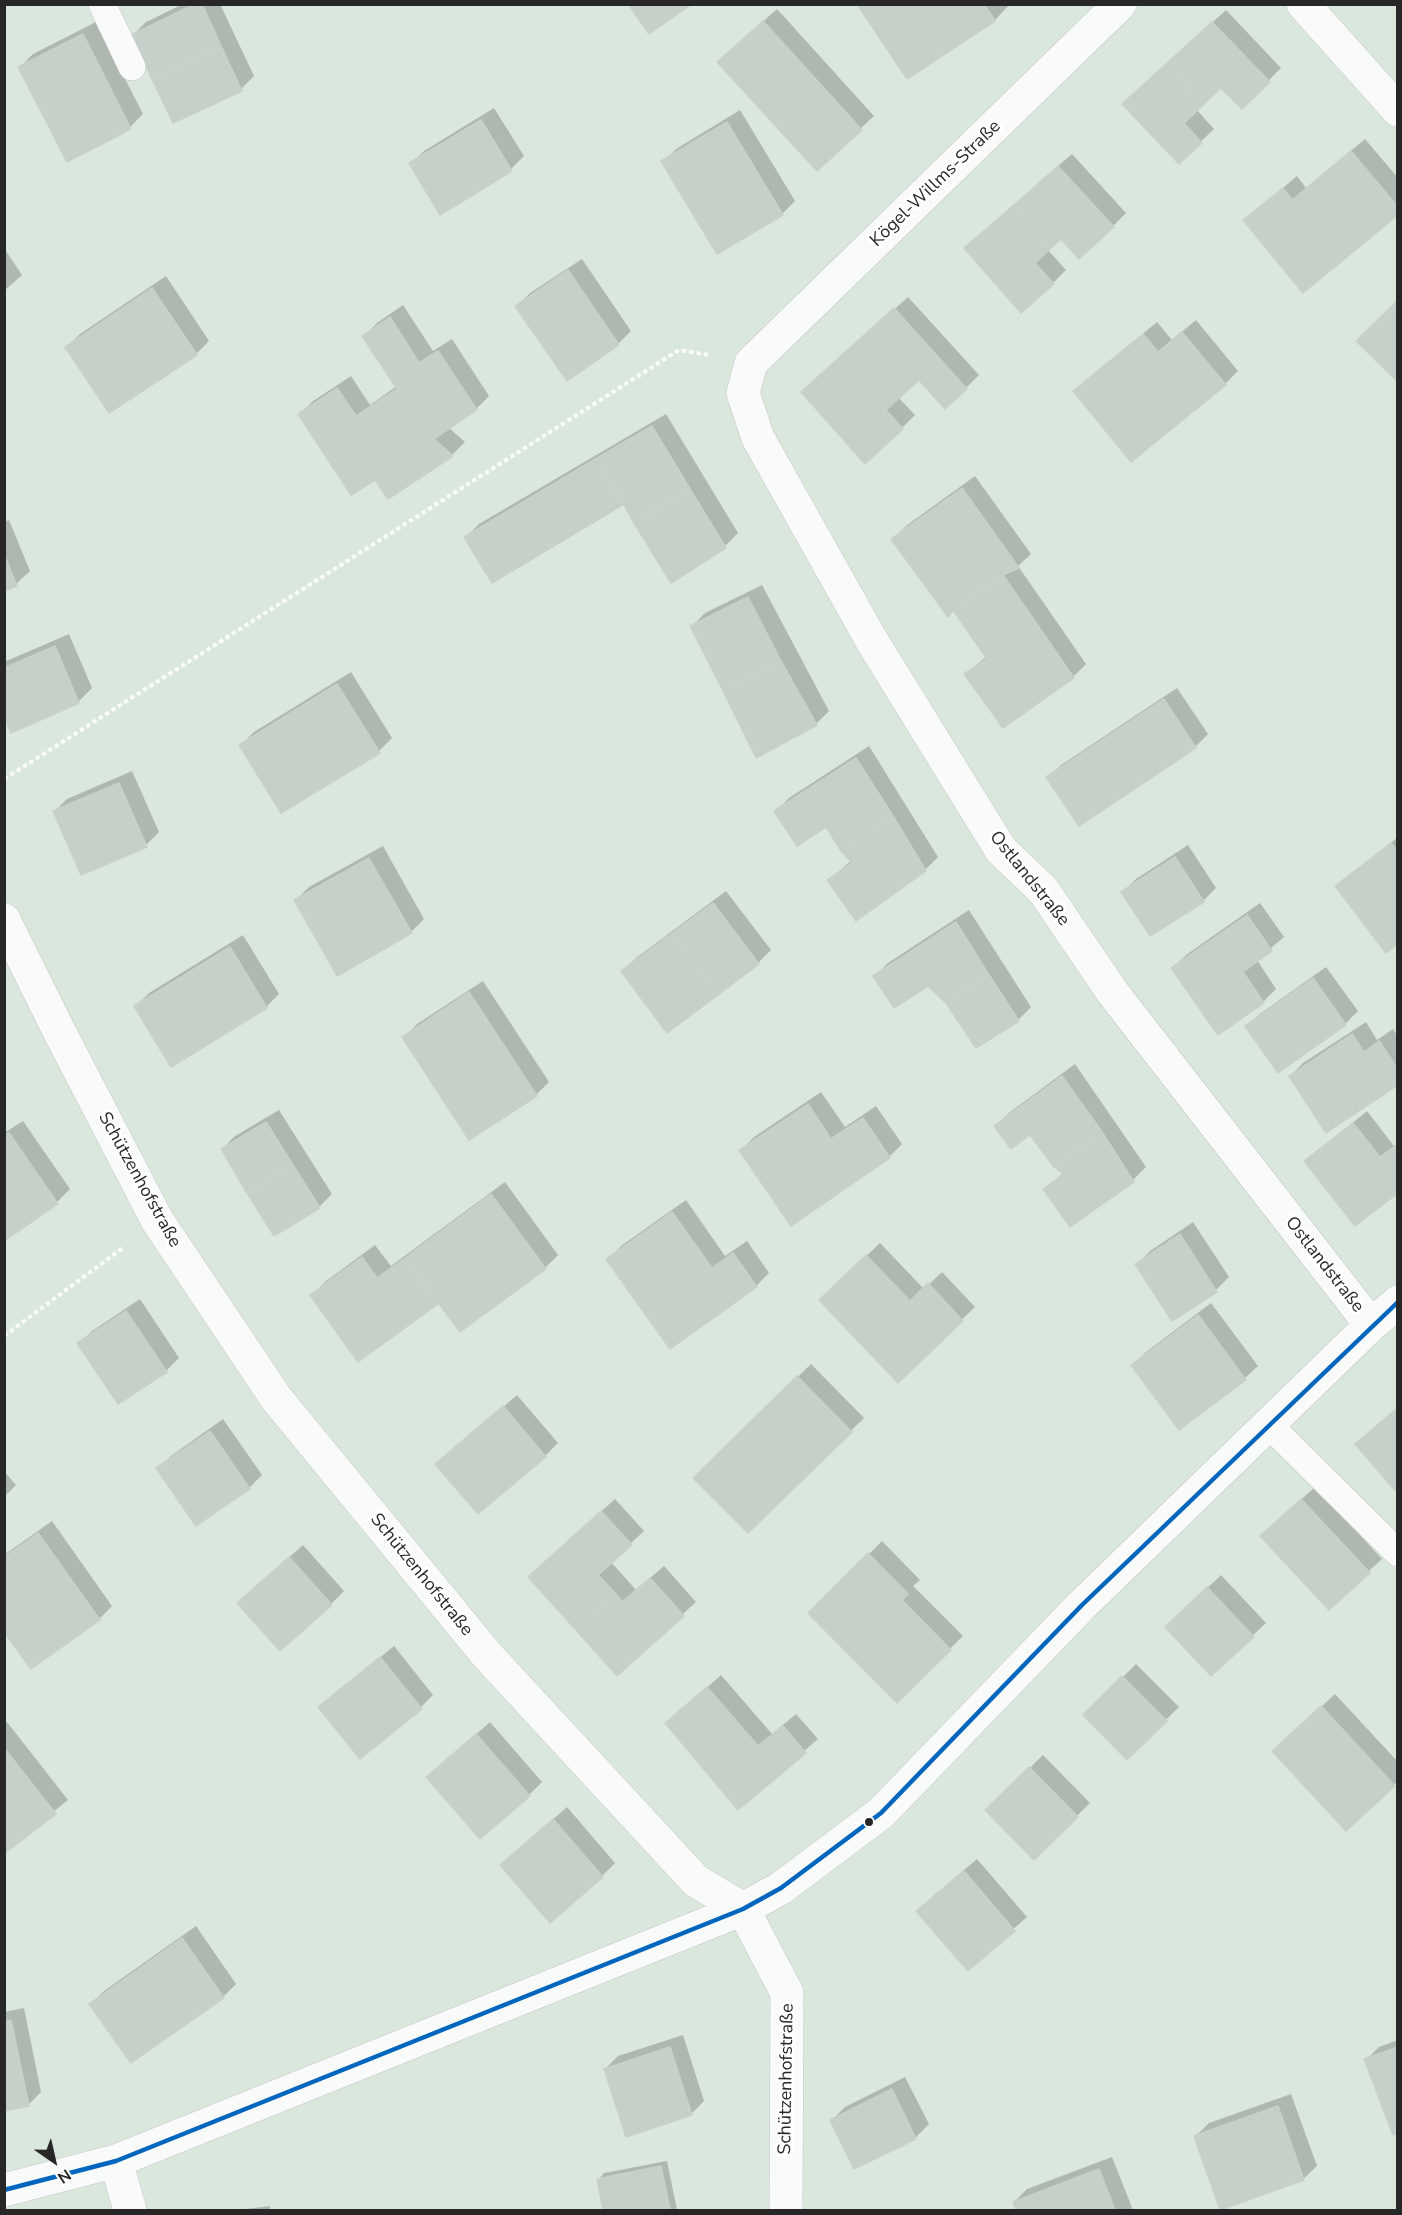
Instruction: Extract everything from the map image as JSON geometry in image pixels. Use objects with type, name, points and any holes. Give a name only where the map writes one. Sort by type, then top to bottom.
[{"type":"street","name":"Kögel-Willms-Straße","points":[[751,363],[1120,4]]},
{"type":"street","points":[[1303,4],[1398,110]]},
{"type":"street","name":"Ostlandstraße","points":[[751,363],[743,393],[758,438],[872,641],[1001,850],[1043,890],[1113,993],[1371,1325]]},
{"type":"street","name":"Schützenhofstraße","points":[[4,920],[157,1220],[276,1398],[487,1655],[696,1881],[743,1909],[787,1993],[786,2211]]},
{"type":"street","points":[[4,2190],[116,2161],[743,1909],[781,1888],[881,1813],[1082,1605],[1371,1325],[1398,1302]]},
{"type":"street","points":[[116,2161],[130,2211]]},
{"type":"lane","points":[[102,4],[132,67]]},
{"type":"lane","points":[[1268,1424],[1398,1553]]},
{"type":"path","points":[[4,778],[679,350],[751,363]]},
{"type":"path","points":[[4,1336],[157,1220]]},
{"type":"building","points":[[195,4],[202,4],[221,46],[152,79],[131,35]]},
{"type":"building","points":[[628,4],[692,4],[649,34]]},
{"type":"building","points":[[857,4],[984,4],[995,21],[907,79]]},
{"type":"building","points":[[763,21],[862,130],[817,171],[717,62]]},
{"type":"building","points":[[1212,22],[1270,82],[1242,109],[1221,88],[1204,104],[1166,64]]},
{"type":"building","points":[[83,34],[131,129],[67,162],[18,67]]},
{"type":"building","points":[[221,46],[242,91],[173,123],[152,79]]},
{"type":"building","points":[[1166,64],[1204,104],[1184,123],[1202,143],[1179,164],[1122,104]]},
{"type":"building","points":[[481,120],[512,171],[440,215],[409,163]]},
{"type":"building","points":[[727,122],[783,215],[717,254],[661,161]]},
{"type":"building","points":[[1351,151],[1398,207],[1398,215],[1303,293],[1243,220],[1283,188],[1292,200]]},
{"type":"building","points":[[1058,166],[1114,227],[1079,259],[1061,239],[1050,249],[1013,206]]},
{"type":"building","points":[[1013,206],[1050,249],[1035,263],[1054,284],[1021,313],[964,248]]},
{"type":"building","points":[[568,270],[619,345],[567,381],[515,306]]},
{"type":"building","points":[[152,288],[197,355],[109,413],[65,347]]},
{"type":"building","points":[[1398,300],[1398,382],[1356,341]]},
{"type":"building","points":[[894,308],[967,389],[945,409],[919,380],[886,410],[903,429],[865,464],[801,392]]},
{"type":"building","points":[[390,317],[419,363],[438,351],[477,410],[434,439],[453,456],[388,499],[375,480],[351,495],[298,414],[337,388],[356,416],[397,389],[362,336]]},
{"type":"building","points":[[1182,332],[1226,385],[1131,462],[1073,391],[1143,334],[1158,352]]},
{"type":"building","points":[[652,426],[690,489],[634,523],[597,458]]},
{"type":"building","points":[[597,458],[624,504],[492,583],[464,537]]},
{"type":"building","points":[[962,488],[1019,568],[1003,575],[953,610],[948,617],[891,539]]},
{"type":"building","points":[[690,489],[726,548],[671,583],[634,523]]},
{"type":"building","points":[[4,554],[17,586],[4,591]]},
{"type":"building","points":[[1003,575],[1074,678],[1003,728],[964,674],[987,659],[953,610]]},
{"type":"building","points":[[748,597],[781,661],[723,691],[690,626]]},
{"type":"building","points":[[55,646],[79,703],[11,733],[4,717],[4,668]]},
{"type":"building","points":[[781,661],[817,725],[756,758],[723,691]]},
{"type":"building","points":[[337,684],[380,753],[281,813],[239,745]]},
{"type":"building","points":[[1164,699],[1196,748],[1079,826],[1046,777]]},
{"type":"building","points":[[856,758],[893,816],[841,851],[826,827],[797,846],[774,811]]},
{"type":"building","points":[[119,783],[147,847],[81,875],[53,811]]},
{"type":"building","points":[[893,816],[926,871],[856,921],[827,880],[852,863],[841,851]]},
{"type":"building","points":[[1391,843],[1398,852],[1398,944],[1386,953],[1335,886]]},
{"type":"building","points":[[1175,857],[1204,902],[1150,936],[1121,892]]},
{"type":"building","points":[[369,858],[412,933],[337,976],[294,900]]},
{"type":"building","points":[[713,903],[759,964],[718,995],[672,933]]},
{"type":"building","points":[[1247,915],[1272,951],[1243,972],[1264,1003],[1218,1035],[1171,968]]},
{"type":"building","points":[[956,922],[989,975],[946,1003],[928,986],[894,1008],[873,976]]},
{"type":"building","points":[[672,933],[718,995],[667,1033],[621,971]]},
{"type":"building","points":[[230,947],[267,1008],[171,1067],[134,1006]]},
{"type":"building","points":[[989,975],[1019,1021],[976,1048],[946,1003]]},
{"type":"building","points":[[1313,978],[1346,1025],[1278,1073],[1245,1026]]},
{"type":"building","points":[[469,992],[537,1096],[469,1140],[402,1037]]},
{"type":"building","points":[[1352,1034],[1364,1052],[1379,1041],[1398,1069],[1398,1085],[1326,1133],[1289,1076]]},
{"type":"building","points":[[1062,1076],[1102,1132],[1054,1167],[1030,1135],[1011,1149],[994,1126]]},
{"type":"building","points":[[808,1104],[831,1139],[863,1118],[890,1158],[791,1226],[739,1150]]},
{"type":"building","points":[[266,1122],[293,1165],[247,1193],[221,1149]]},
{"type":"building","points":[[1353,1123],[1380,1157],[1398,1144],[1398,1193],[1355,1226],[1304,1161]]},
{"type":"building","points":[[1102,1132],[1134,1182],[1070,1227],[1043,1189],[1064,1174],[1054,1167]]},
{"type":"building","points":[[9,1133],[58,1204],[4,1241],[4,1136]]},
{"type":"building","points":[[293,1165],[320,1208],[274,1236],[247,1193]]},
{"type":"building","points":[[491,1194],[546,1269],[460,1332],[405,1258]]},
{"type":"building","points":[[672,1212],[712,1268],[733,1253],[757,1287],[670,1349],[606,1259]]},
{"type":"building","points":[[1180,1234],[1217,1292],[1172,1321],[1135,1264]]},
{"type":"building","points":[[866,1255],[910,1301],[928,1283],[963,1321],[898,1383],[819,1300]]},
{"type":"building","points":[[362,1257],[377,1278],[405,1258],[438,1304],[358,1362],[310,1295]]},
{"type":"building","points":[[126,1311],[167,1372],[118,1404],[77,1343]]},
{"type":"building","points":[[1198,1315],[1246,1380],[1179,1430],[1131,1365]]},
{"type":"building","points":[[797,1376],[852,1432],[748,1533],[693,1478]]},
{"type":"building","points":[[503,1406],[546,1457],[478,1514],[435,1464]]},
{"type":"building","points":[[1395,1410],[1398,1413],[1398,1494],[1355,1444]]},
{"type":"building","points":[[210,1431],[250,1489],[196,1526],[156,1468]]},
{"type":"building","points":[[1301,1499],[1370,1573],[1329,1610],[1260,1536]]},
{"type":"building","points":[[601,1511],[632,1545],[598,1575],[616,1594],[576,1630],[528,1577]]},
{"type":"building","points":[[38,1533],[100,1620],[31,1669],[4,1632],[4,1557]]},
{"type":"building","points":[[868,1553],[908,1594],[902,1600],[951,1650],[897,1703],[808,1613]]},
{"type":"building","points":[[289,1557],[332,1605],[280,1651],[237,1603]]},
{"type":"building","points":[[650,1578],[684,1616],[617,1676],[576,1630],[616,1594],[622,1602]]},
{"type":"building","points":[[1207,1587],[1254,1637],[1211,1676],[1165,1627]]},
{"type":"building","points":[[380,1657],[422,1709],[360,1759],[318,1707]]},
{"type":"building","points":[[1122,1676],[1167,1721],[1127,1760],[1083,1715]]},
{"type":"building","points":[[707,1687],[758,1746],[783,1726],[806,1753],[738,1810],[665,1723]]},
{"type":"building","points":[[1321,1706],[1395,1786],[1346,1831],[1272,1751]]},
{"type":"building","points":[[476,1734],[530,1796],[480,1839],[426,1777]]},
{"type":"building","points":[[4,1748],[56,1814],[4,1854]]},
{"type":"building","points":[[1029,1767],[1078,1817],[1034,1860],[985,1810]]},
{"type":"building","points":[[553,1819],[603,1877],[550,1923],[500,1865]]},
{"type":"building","points":[[964,1871],[1015,1931],[968,1971],[916,1911]]},
{"type":"building","points":[[182,1938],[224,1998],[131,2063],[89,2004]]},
{"type":"building","points":[[11,2020],[29,2106],[4,2111],[4,2022]]},
{"type":"building","points":[[670,2047],[692,2115],[626,2137],[604,2069]]},
{"type":"building","points":[[1398,2047],[1398,2133],[1393,2135],[1364,2059]]},
{"type":"building","points":[[892,2089],[916,2139],[854,2169],[830,2120]]},
{"type":"building","points":[[1278,2106],[1304,2180],[1220,2210],[1194,2136]]},
{"type":"building","points":[[661,2166],[670,2210],[603,2210],[597,2179]]},
{"type":"building","points":[[1099,2169],[1115,2210],[1016,2210],[1013,2202]]},
{"type":"transit line","points":[[4,2190],[116,2161],[743,1909],[781,1888],[881,1813],[1082,1605],[1398,1302]]}]
